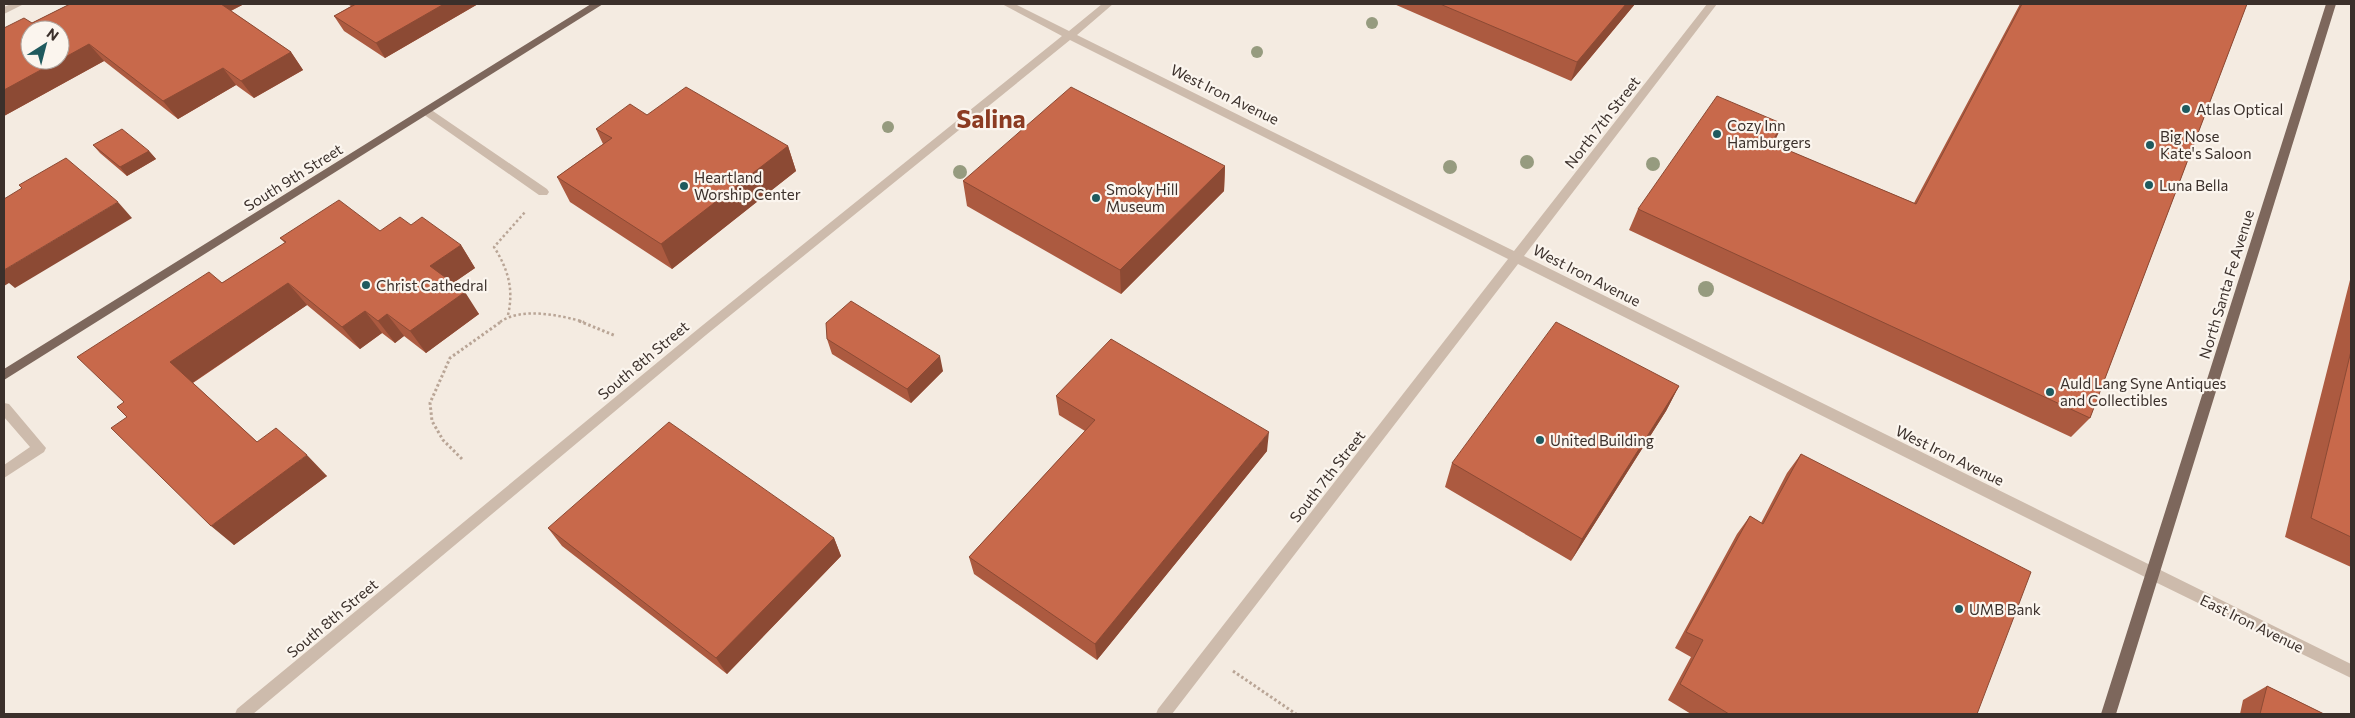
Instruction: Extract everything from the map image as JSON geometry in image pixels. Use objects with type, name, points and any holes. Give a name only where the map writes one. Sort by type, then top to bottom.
[{"type":"main road","name":"South 9th Street","points":[[4,375],[598,4]]},
{"type":"main road","name":"North Santa Fe Avenue","points":[[2108,714],[2331,4]]},
{"type":"street","points":[[4,11],[19,4]]},
{"type":"street","name":"West Iron Avenue","points":[[1007,4],[2152,574]]},
{"type":"street","name":"South 8th Street","points":[[242,714],[702,332],[1108,4]]},
{"type":"street","name":"North 7th Street","points":[[1516,258],[1712,4]]},
{"type":"street","points":[[427,110],[543,192]]},
{"type":"street","name":"South 7th Street","points":[[1162,714],[1516,258]]},
{"type":"street","points":[[4,408],[39,448],[4,472]]},
{"type":"street","name":"East Iron Avenue","points":[[2152,574],[2351,671]]},
{"type":"path","points":[[508,316],[513,301],[506,264],[494,246],[543,192]]},
{"type":"path","points":[[462,458],[443,440],[432,421],[430,403],[440,375],[450,358],[508,316],[535,314],[567,318],[600,326],[616,336]]},
{"type":"path","points":[[1209,654],[1296,714]]},
{"type":"building","points":[[70,4],[221,4],[291,52],[241,81],[223,68],[163,101],[89,44],[70,54],[70,20],[38,20]]},
{"type":"building","points":[[356,4],[444,4],[376,43],[334,16]]},
{"type":"building","points":[[1440,4],[1626,4],[1577,62]]},
{"type":"building","points":[[2022,4],[2247,4],[2090,418],[1638,209],[1717,96],[1783,124],[1771,143],[1916,204]]},
{"type":"building","points":[[20,20],[20,70],[41,70],[4,90],[4,28]]},
{"type":"building","name":"Heartland Worship Center","points":[[686,87],[788,146],[661,244],[557,177],[612,138],[596,129],[630,104],[647,115]]},
{"type":"building","name":"Smoky Hill Museum","points":[[1071,87],[1225,166],[1120,270],[963,181]]},
{"type":"building","points":[[122,129],[149,151],[120,167],[93,145]]},
{"type":"building","points":[[66,158],[118,202],[4,270],[4,199],[22,188],[19,185]]},
{"type":"building","points":[[339,200],[380,231],[400,217],[411,225],[422,217],[461,245],[430,266],[465,292],[410,331],[387,314],[378,321],[365,311],[342,327],[288,283],[170,362],[257,442],[276,428],[307,455],[211,526],[111,428],[127,417],[117,407],[124,402],[77,357],[209,272],[222,283],[286,242],[280,238]]},
{"type":"building","points":[[851,301],[940,356],[907,389],[827,339],[826,323]]},
{"type":"building","points":[[1556,322],[1679,386],[1582,539],[1452,463]]},
{"type":"building","points":[[1111,339],[1269,432],[1095,644],[969,557],[1095,420],[1056,396]]},
{"type":"building","points":[[2351,351],[2351,537],[2311,518]]},
{"type":"building","points":[[669,422],[834,538],[716,658],[548,528]]},
{"type":"building","points":[[1801,454],[2031,572],[1977,714],[1729,714],[1680,684],[1703,640],[1686,632],[1750,516],[1763,524]]},
{"type":"building","points":[[2267,686],[2324,714],[2260,714]]},
{"type":"place","name":"Atlas Optical","points":[[2186,109]]},
{"type":"place","name":"Cozy Inn Hamburgers","points":[[1717,134]]},
{"type":"place","name":"Big Nose Kate's Saloon","points":[[2150,145]]},
{"type":"place","name":"Luna Bella","points":[[2149,185]]},
{"type":"place","name":"Heartland Worship Center","points":[[684,186]]},
{"type":"place","name":"Smoky Hill Museum","points":[[1096,198]]},
{"type":"place","name":"Christ Cathedral","points":[[366,285]]},
{"type":"place","name":"Auld Lang Syne Antiques and Collectibles","points":[[2050,392]]},
{"type":"place","name":"United Building","points":[[1540,440]]},
{"type":"place","name":"UMB Bank","points":[[1959,609]]},
{"type":"district","name":"Salina","points":[[991,118]]}]
